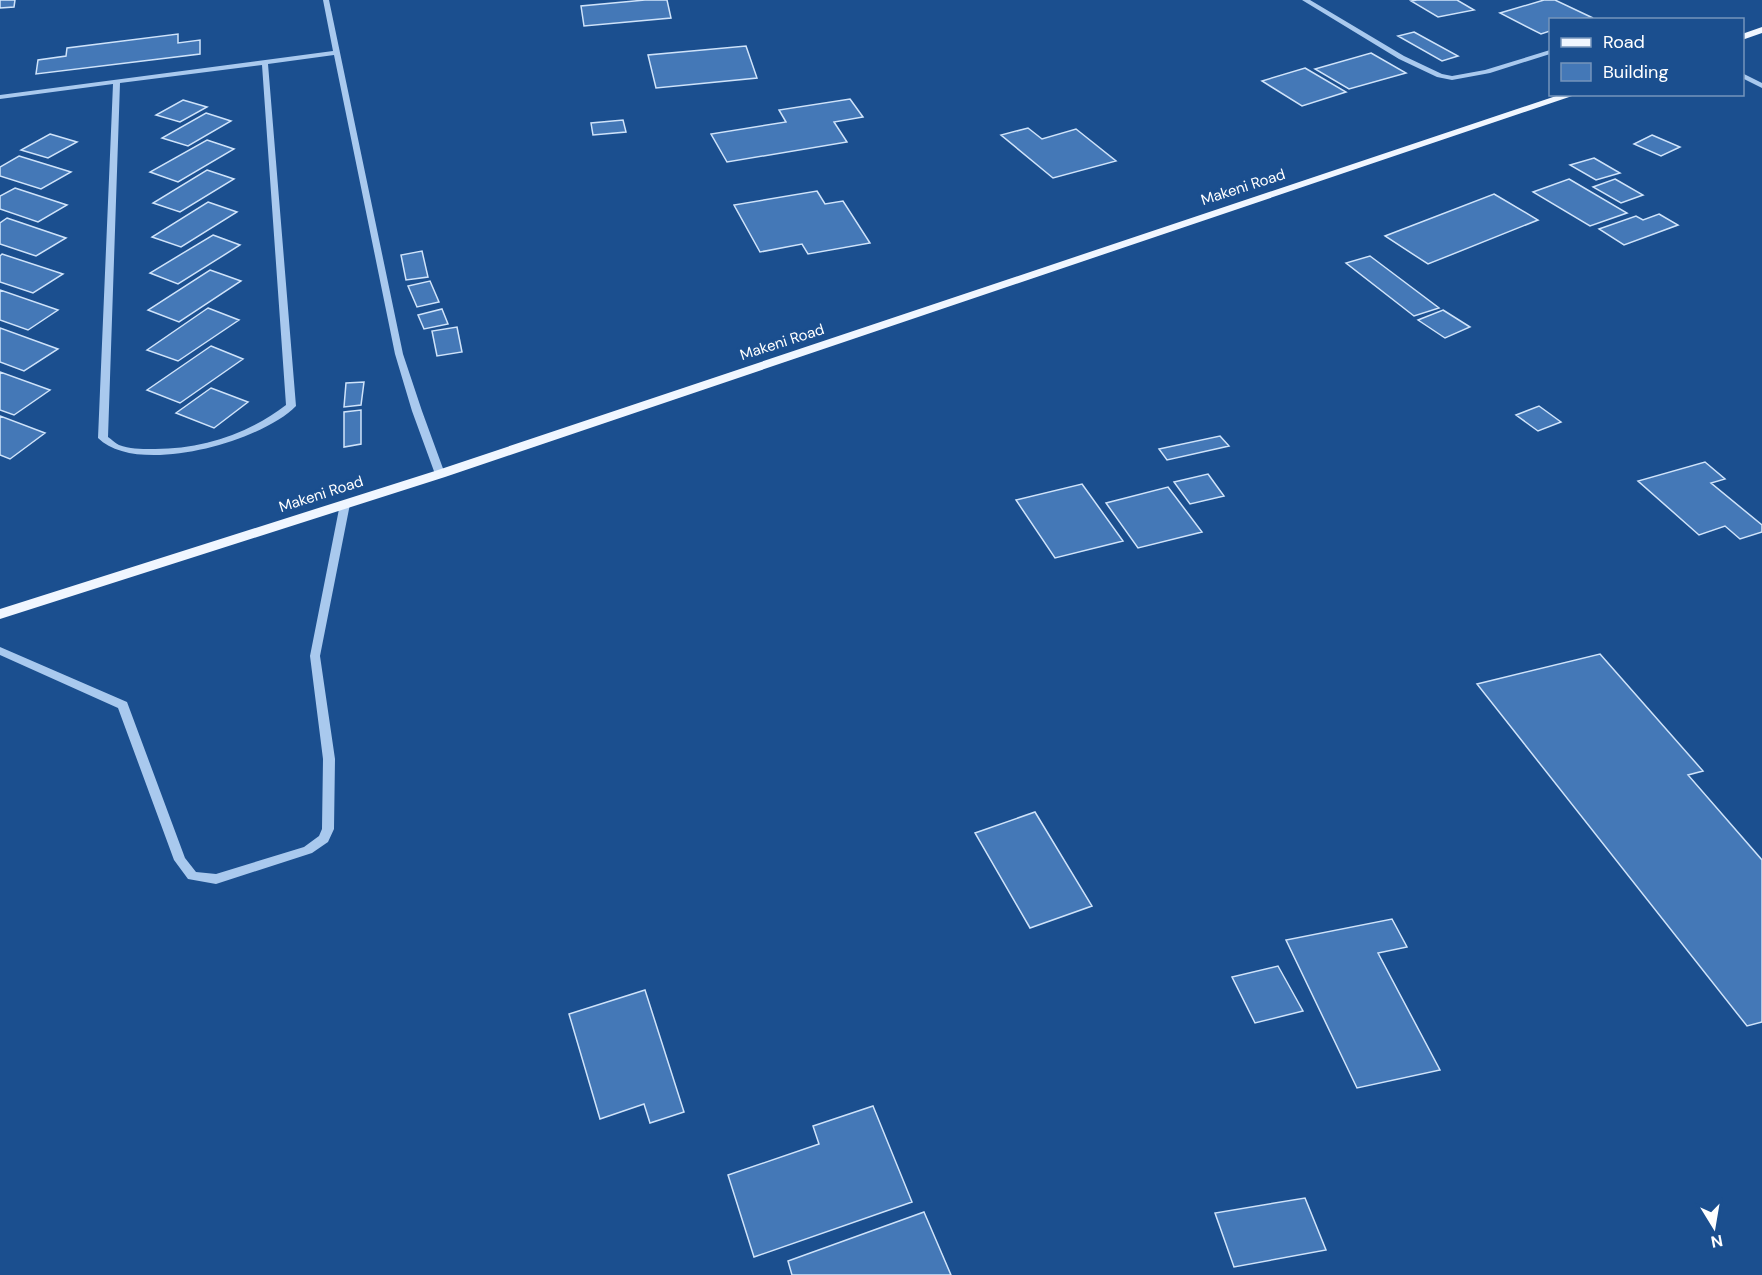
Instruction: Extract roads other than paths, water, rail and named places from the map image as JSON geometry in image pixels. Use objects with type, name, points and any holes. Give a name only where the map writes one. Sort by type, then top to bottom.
[{"type":"main road","points":[[1744,37],[1762,30]]},
{"type":"main road","name":"Makeni Road","points":[[0,614],[440,474],[1568,96]]},
{"type":"street","points":[[326,0],[399,354],[440,474]]},
{"type":"street","points":[[1305,0],[1442,77],[1460,77],[1549,53]]},
{"type":"street","points":[[0,97],[336,53]]},
{"type":"street","points":[[117,83],[103,438],[116,447],[132,451],[168,452],[215,442],[259,428],[280,416],[291,406],[265,63]]},
{"type":"street","points":[[1744,76],[1762,86]]},
{"type":"street","points":[[0,651],[123,705],[180,860],[192,876],[216,879],[308,850],[324,840],[328,829],[329,759],[315,656],[345,504]]}]
